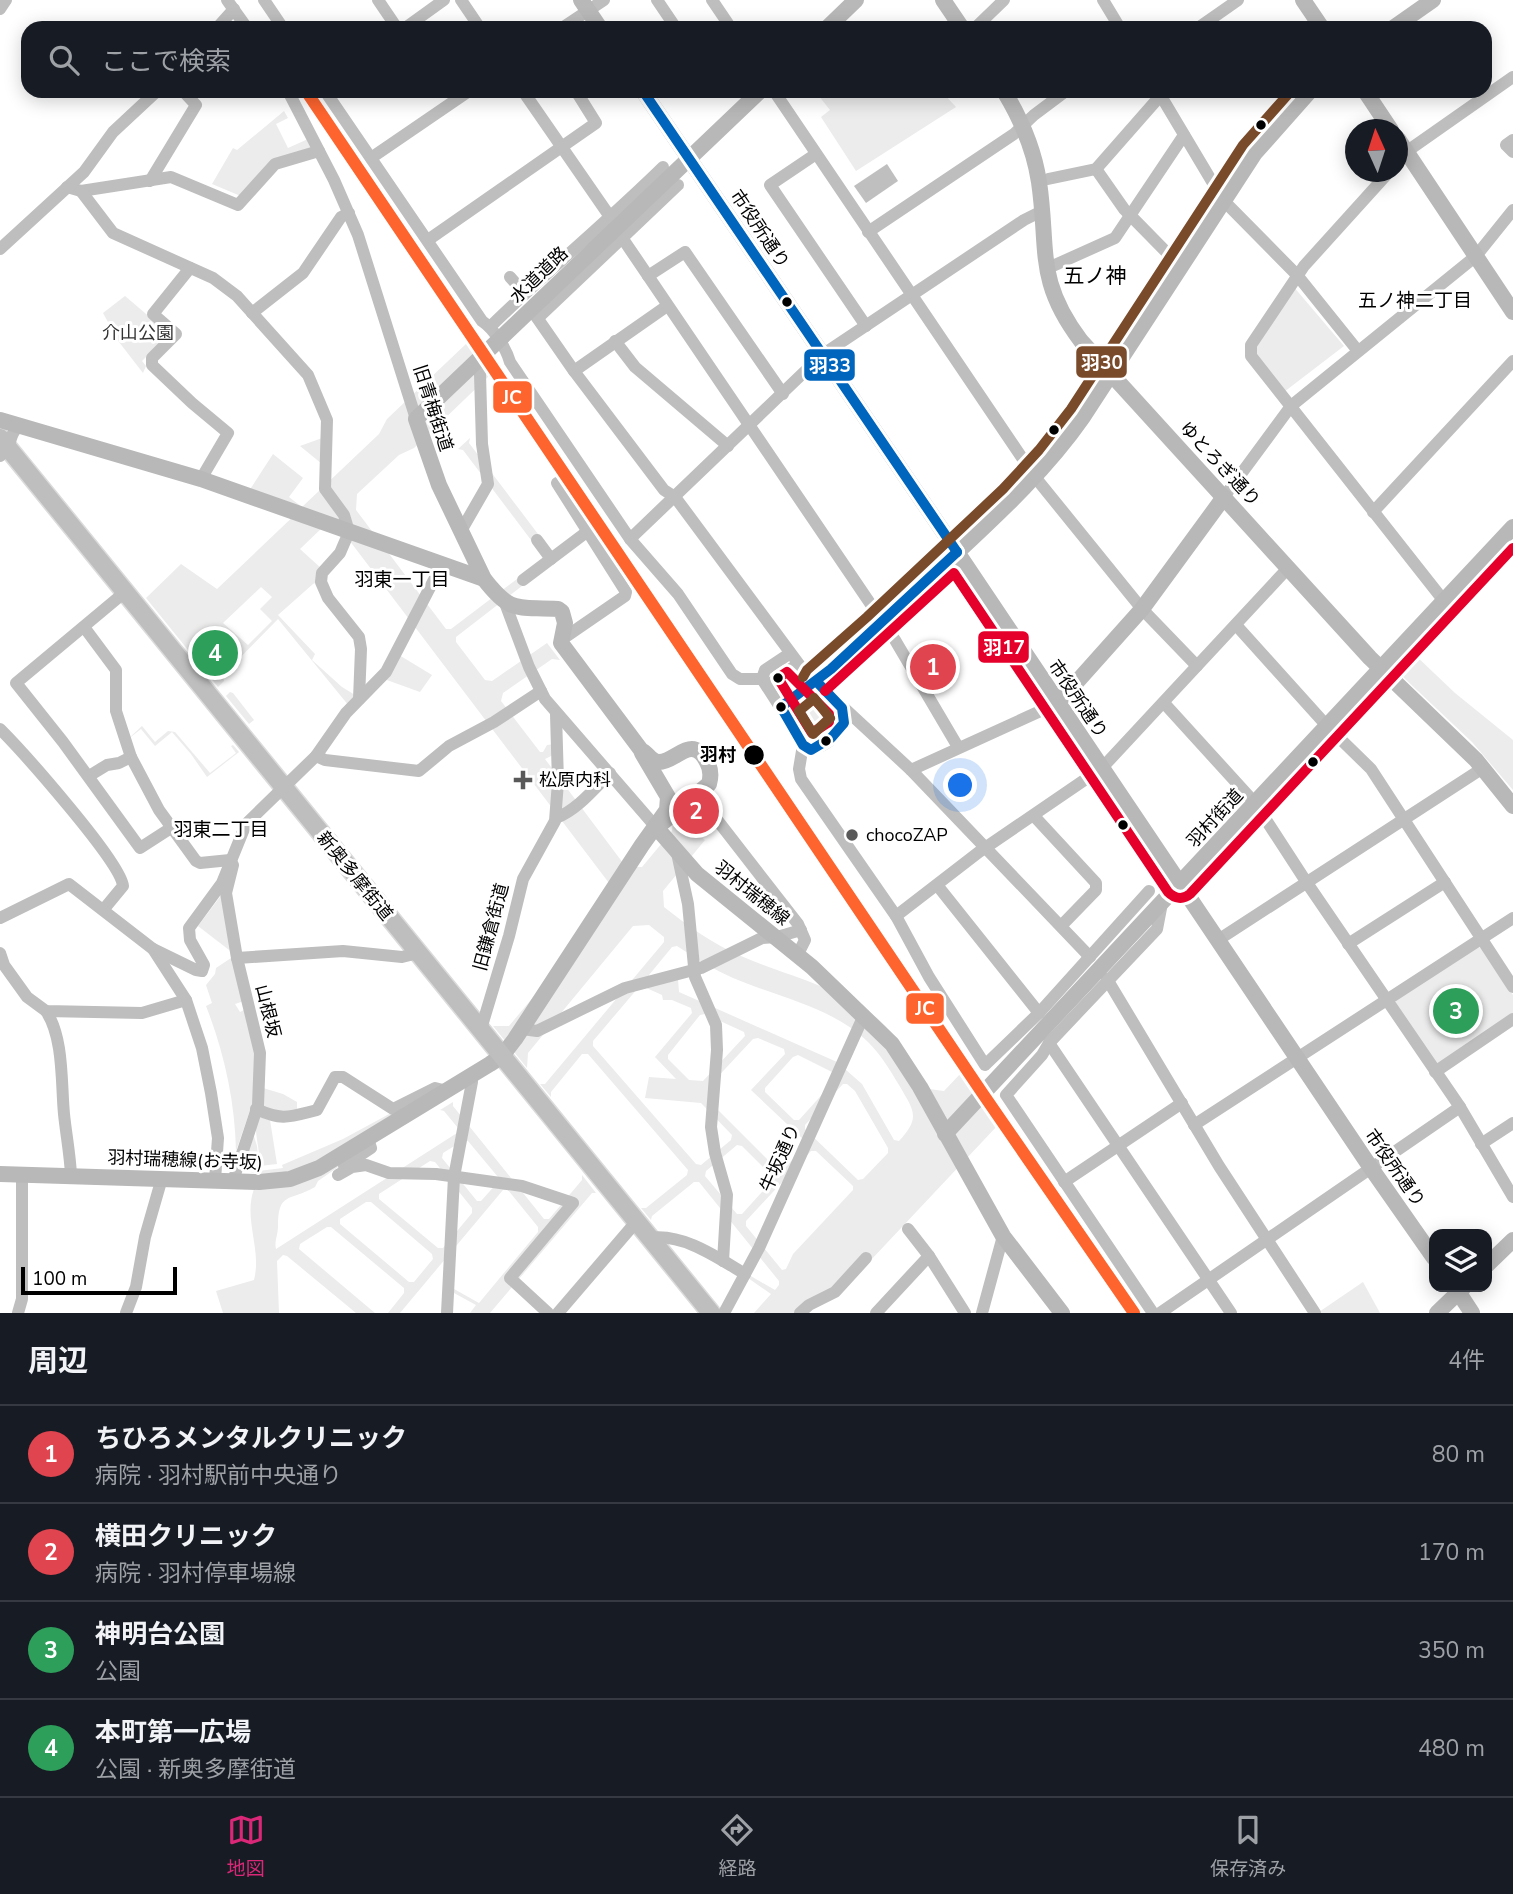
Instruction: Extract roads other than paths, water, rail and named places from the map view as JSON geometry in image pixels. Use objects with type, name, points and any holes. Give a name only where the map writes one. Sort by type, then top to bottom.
[{"type":"main road","name":"新奥多摩街道","points":[[3,448],[125,592],[710,1313]]},
{"type":"street","points":[[0,9],[6,0]]},
{"type":"street","points":[[264,0],[278,21]]},
{"type":"street","points":[[378,0],[392,21]]},
{"type":"street","points":[[415,21],[444,0]]},
{"type":"street","points":[[461,0],[475,21]]},
{"type":"street","points":[[569,21],[584,6],[604,0]]},
{"type":"street","points":[[657,0],[671,21]]},
{"type":"street","points":[[712,0],[725,21]]},
{"type":"street","points":[[834,21],[856,0]]},
{"type":"street","points":[[943,0],[957,21]]},
{"type":"street","points":[[982,21],[1004,0]]},
{"type":"street","points":[[1208,21],[1238,0]]},
{"type":"street","points":[[1303,0],[1317,21]]},
{"type":"street","points":[[1403,21],[1433,0]]},
{"type":"street","points":[[1106,1],[1116,21]]},
{"type":"street","points":[[221,21],[230,4],[242,21]]},
{"type":"street","points":[[584,6],[595,21]]},
{"type":"street","points":[[1492,91],[1513,77]]},
{"type":"street","points":[[0,249],[84,172],[113,132],[149,98]]},
{"type":"street","points":[[150,181],[196,105],[190,98]]},
{"type":"street","name":"旧青梅街道","points":[[292,98],[349,213],[362,246],[439,485],[484,579],[505,603]]},
{"type":"street","points":[[330,98],[482,321],[494,334],[510,362],[630,539],[678,594],[732,674],[740,679],[765,682]]},
{"type":"street","points":[[371,158],[459,98]]},
{"type":"street","points":[[528,98],[882,622],[958,747]]},
{"type":"street","points":[[428,240],[596,123],[580,98]]},
{"type":"street","name":"市役所通り","points":[[648,98],[1429,1251]]},
{"type":"street","name":"水道道路","points":[[416,419],[475,364],[494,334],[535,314],[617,228],[753,98]]},
{"type":"street","points":[[779,98],[1035,477],[1142,608],[1197,666]]},
{"type":"street","name":"ゆとろぎ通り","points":[[1008,98],[1022,125],[1036,166],[1046,269],[1052,293],[1068,324],[1381,668],[1452,734],[1513,806]]},
{"type":"street","points":[[868,232],[1014,134],[1057,98]]},
{"type":"street","points":[[1048,179],[1096,169],[1156,98]]},
{"type":"street","points":[[1163,98],[1223,200],[1297,275],[1358,351]]},
{"type":"street","points":[[781,707],[816,681],[882,622],[1035,477],[1074,430],[1223,200],[1268,136],[1303,98]]},
{"type":"street","points":[[1370,98],[1384,119]]},
{"type":"street","points":[[1408,146],[1481,98]]},
{"type":"street","points":[[1046,269],[1115,238],[1184,135]]},
{"type":"street","points":[[1513,140],[1506,145],[1513,152]]},
{"type":"street","points":[[67,187],[82,191],[171,177],[238,205],[275,164],[319,151]]},
{"type":"street","points":[[816,154],[770,186],[866,326]]},
{"type":"street","points":[[1408,161],[1513,312]]},
{"type":"street","points":[[617,228],[663,167]]},
{"type":"street","points":[[1096,169],[1130,216],[1180,266]]},
{"type":"street","points":[[1380,182],[1297,275],[1251,345],[1251,356],[1444,601]]},
{"type":"street","points":[[494,334],[524,293],[678,185]]},
{"type":"street","points":[[82,191],[113,233],[213,278],[237,296],[312,382],[327,420],[326,489],[344,515],[349,532],[340,553],[322,573],[321,582],[328,598],[359,637],[359,699]]},
{"type":"street","points":[[911,770],[1058,704],[1142,608],[1291,406],[1476,256],[1513,210]]},
{"type":"street","points":[[630,539],[822,355],[1024,220],[1042,211]]},
{"type":"street","points":[[252,313],[299,277],[341,217],[349,213]]},
{"type":"street","points":[[648,276],[685,252],[783,394]]},
{"type":"street","points":[[190,268],[153,314],[176,334],[152,358],[152,365],[228,433],[201,479]]},
{"type":"street","points":[[510,277],[524,293]]},
{"type":"street","points":[[574,371],[667,306]]},
{"type":"street","points":[[535,314],[574,371],[664,490],[675,498],[793,659],[911,770],[1090,957]]},
{"type":"street","points":[[615,341],[635,368],[728,446]]},
{"type":"street","points":[[1374,512],[1513,361]]},
{"type":"street","points":[[461,531],[488,484],[482,444],[480,374],[475,364]]},
{"type":"street","points":[[0,419],[201,479],[484,579]]},
{"type":"street","points":[[3,448],[20,425]]},
{"type":"street","points":[[557,483],[626,592],[625,596],[561,640]]},
{"type":"street","name":"羽村街道","points":[[946,1134],[1513,527]]},
{"type":"street","points":[[523,580],[588,531]]},
{"type":"street","points":[[537,540],[551,559]]},
{"type":"street","points":[[0,918],[69,884],[153,949],[202,971],[204,965],[190,940],[189,928],[222,883],[246,824],[316,756],[359,699],[381,677],[390,665],[438,572],[470,548]]},
{"type":"street","points":[[896,916],[985,848],[1102,768],[1289,568]]},
{"type":"street","points":[[125,592],[16,683],[89,776],[140,848],[171,828]]},
{"type":"street","points":[[502,1056],[668,808],[668,797],[641,750],[561,643],[565,617],[558,609],[519,609],[505,603]]},
{"type":"street","points":[[505,603],[527,662],[556,714],[655,826]]},
{"type":"street","points":[[1236,625],[1327,726],[1371,769],[1513,987]]},
{"type":"street","points":[[84,627],[117,674],[116,711],[131,757],[171,828],[196,861],[200,863],[230,860]]},
{"type":"street","points":[[793,659],[765,670],[765,682],[807,749],[816,748],[850,727],[866,726]]},
{"type":"street","points":[[316,756],[325,760],[419,771],[449,746],[472,732],[478,732],[541,691]]},
{"type":"street","points":[[1164,703],[1255,803],[1460,1107],[1513,1197]]},
{"type":"street","points":[[841,731],[845,719],[842,707]]},
{"type":"street","name":"旧鎌倉街道","points":[[481,1029],[523,879],[555,818],[558,782],[556,714]]},
{"type":"street","points":[[0,729],[113,862],[123,886],[104,909]]},
{"type":"street","points":[[803,745],[799,769],[801,779],[896,916],[929,977],[985,1065],[1039,1013],[1149,891]]},
{"type":"street","points":[[641,750],[660,762],[679,752],[690,750],[705,758],[709,767],[710,780],[697,794],[655,826]]},
{"type":"street","points":[[89,776],[107,765],[131,757]]},
{"type":"street","points":[[660,783],[668,759]]},
{"type":"street","points":[[1218,940],[1483,768]]},
{"type":"street","points":[[555,818],[574,807],[610,773]]},
{"type":"street","points":[[697,794],[783,903],[801,930],[804,944],[797,954]]},
{"type":"street","points":[[1034,816],[1096,883],[1096,890],[1061,926]]},
{"type":"street","name":"羽村瑞穂線","points":[[655,826],[705,881],[797,954],[892,1044],[905,1062],[1003,1236],[1062,1313]]},
{"type":"street","points":[[677,853],[688,904],[695,970],[701,995],[716,1025],[718,1050],[711,1127],[727,1195],[723,1261]]},
{"type":"street","name":"山根坂","points":[[230,860],[233,870],[226,893],[237,958],[260,1052],[260,1086],[256,1109],[235,1176]]},
{"type":"street","points":[[1348,944],[1444,882]]},
{"type":"street","points":[[937,886],[1039,1013]]},
{"type":"street","points":[[1153,1313],[1006,1095],[1107,979],[1157,929],[1161,903]]},
{"type":"street","points":[[1194,1125],[1513,918]]},
{"type":"street","points":[[522,1029],[537,1031],[625,988],[695,970],[762,938],[801,930]]},
{"type":"street","points":[[153,949],[186,1000],[202,1048],[218,1138],[215,1180]]},
{"type":"street","points":[[237,958],[343,951],[401,957],[418,953]]},
{"type":"street","points":[[0,953],[27,997],[46,1011],[50,1018],[62,1067],[71,1175]]},
{"type":"street","points":[[1107,979],[1266,1241],[1315,1313]]},
{"type":"street","points":[[46,1011],[142,1013],[186,1000]]},
{"type":"street","name":"牛坂通り","points":[[724,1313],[745,1274],[864,1016]]},
{"type":"street","points":[[1435,1072],[1513,1019]]},
{"type":"street","points":[[1049,1043],[1231,1313]]},
{"type":"street","name":"羽村瑞穂線(お寺坂)","points":[[0,1174],[215,1180],[235,1176],[270,1182],[290,1179],[318,1168],[368,1139],[502,1056]]},
{"type":"street","points":[[256,1109],[275,1118],[317,1110],[335,1077],[343,1077],[393,1109],[435,1088],[447,1091]]},
{"type":"street","points":[[447,1313],[454,1177],[471,1077]]},
{"type":"street","points":[[1064,1182],[1182,1103]]},
{"type":"street","points":[[1160,1313],[1460,1107]]},
{"type":"street","points":[[1481,1144],[1513,1123]]},
{"type":"street","points":[[368,1139],[371,1148],[346,1164],[338,1175],[352,1167],[366,1166],[389,1172],[454,1177],[533,1189],[573,1203],[510,1278],[548,1313]]},
{"type":"street","points":[[18,1313],[22,1299],[22,1174]]},
{"type":"street","points":[[126,1313],[136,1287],[145,1237],[162,1178]]},
{"type":"street","points":[[558,1313],[636,1222]]},
{"type":"street","points":[[908,1230],[929,1256],[960,1311]]},
{"type":"street","points":[[982,1313],[1003,1236]]},
{"type":"street","points":[[650,1238],[669,1238],[723,1261],[745,1274]]},
{"type":"street","points":[[1492,1260],[1513,1240]]},
{"type":"street","points":[[876,1313],[929,1256]]},
{"type":"street","points":[[802,1312],[808,1305],[835,1292],[866,1258]]},
{"type":"street","points":[[1437,1313],[1456,1292]]},
{"type":"street","points":[[1461,1292],[1472,1313]]},
{"type":"place","name":"本町第一広場","points":[[215,653]]},
{"type":"place","name":"ちひろメンタルクリニック","points":[[933,667]]},
{"type":"place","name":"羽村","points":[[754,755]]},
{"type":"place","name":"松原内科","points":[[523,780]]},
{"type":"place","name":"横田クリニック","points":[[696,811]]},
{"type":"place","name":"chocoZAP","points":[[852,835]]},
{"type":"place","name":"神明台公園","points":[[1456,1011]]},
{"type":"district","name":"五ノ神","points":[[1095,276]]},
{"type":"district","name":"五ノ神二丁目","points":[[1415,301]]},
{"type":"district","name":"羽東一丁目","points":[[402,580]]},
{"type":"district","name":"羽東二丁目","points":[[221,830]]},
{"type":"park label","name":"介山公園","points":[[138,333]]}]
